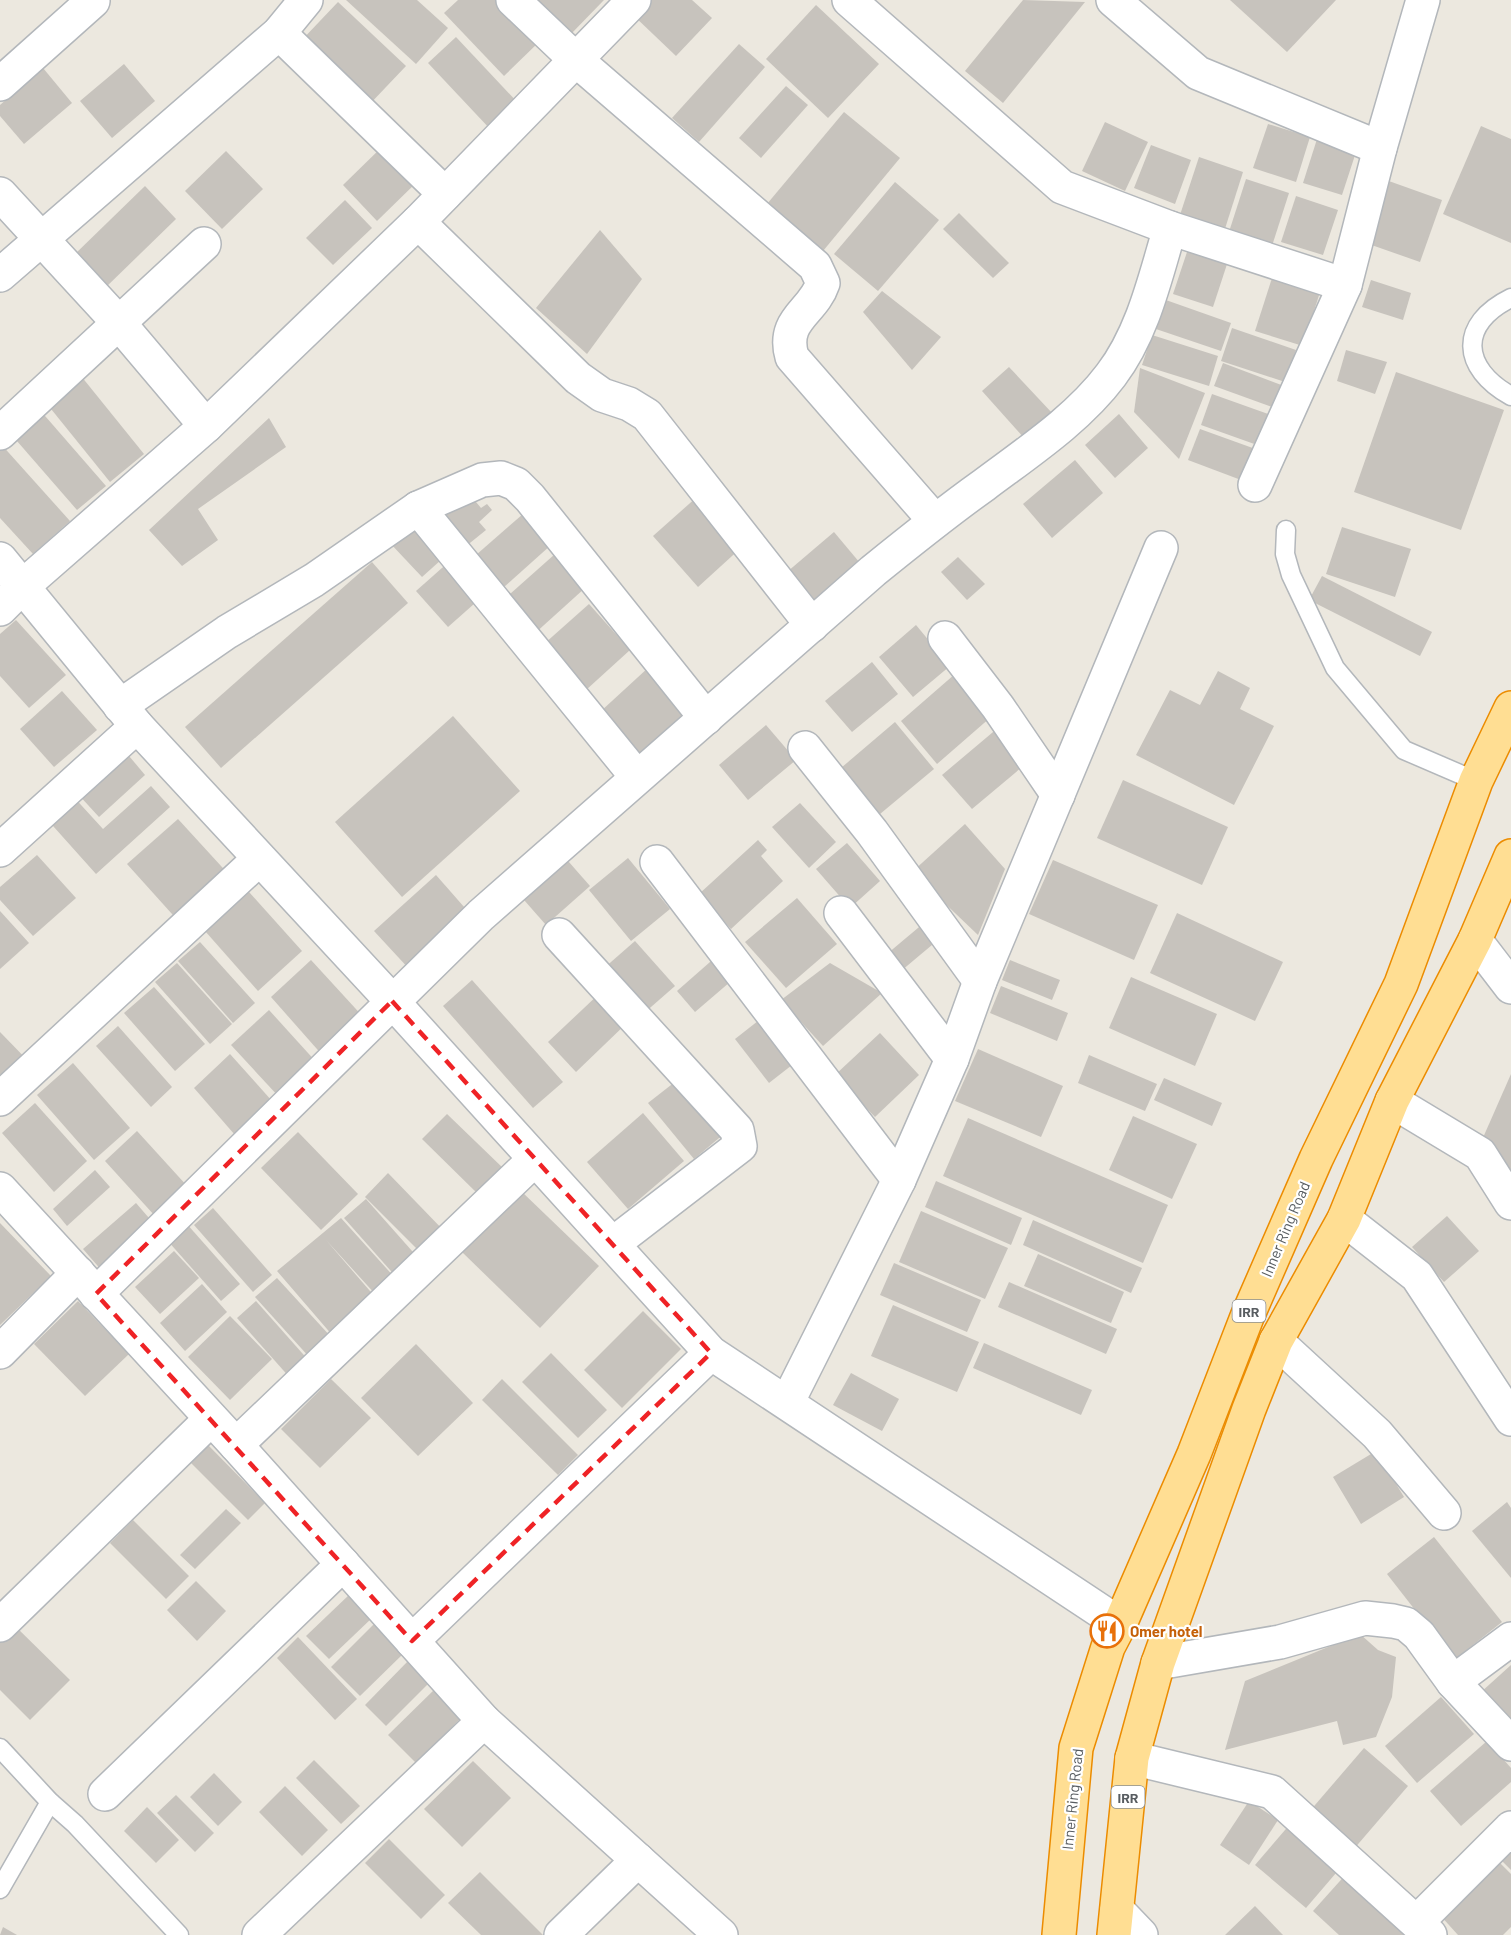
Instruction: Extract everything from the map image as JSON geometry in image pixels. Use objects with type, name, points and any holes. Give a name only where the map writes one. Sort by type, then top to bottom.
[{"type":"highway","name":"Inner Ring Road","points":[[1059,1935],[1076,1748],[1108,1647],[1120,1624],[1316,1159],[1401,984],[1476,781],[1511,708]]},
{"type":"highway","name":"IRR","points":[[1115,1923],[1132,1758],[1158,1663],[1276,1341],[1344,1219],[1392,1101],[1475,940],[1511,856]]},
{"type":"street","points":[[0,275],[279,33],[306,0]]},
{"type":"street","points":[[513,0],[575,59],[815,266],[823,283],[820,293],[792,327],[789,346],[792,357],[935,521]]},
{"type":"street","points":[[0,609],[22,586],[206,426],[418,222],[634,0]]},
{"type":"street","points":[[849,0],[1062,187],[1170,228],[1345,285]]},
{"type":"street","points":[[1113,0],[1198,73],[1380,148]]},
{"type":"street","points":[[1255,485],[1345,285],[1380,148],[1423,0]]},
{"type":"street","points":[[0,84],[93,1]]},
{"type":"street","points":[[279,33],[446,194]]},
{"type":"street","points":[[0,194],[118,322],[206,426]]},
{"type":"street","points":[[418,222],[578,378],[602,395],[629,404],[653,421],[812,625]]},
{"type":"street","points":[[0,1352],[87,1283],[392,1001],[481,915],[638,777],[935,521],[1039,444],[1092,398],[1112,374],[1130,345],[1144,310],[1170,228]]},
{"type":"street","points":[[0,433],[204,244]]},
{"type":"street","points":[[0,850],[128,716],[227,632],[314,580],[418,508],[482,480],[501,478],[516,484],[542,512],[706,718]]},
{"type":"street","points":[[418,508],[638,777]]},
{"type":"street","points":[[788,1401],[899,1180],[952,1059],[980,981],[1161,548]]},
{"type":"street","points":[[0,559],[128,716],[392,1001],[534,1160],[614,1243],[711,1353],[788,1401],[1120,1624]]},
{"type":"street","points":[[945,638],[998,707],[1058,795]]},
{"type":"street","points":[[805,748],[872,832],[980,981]]},
{"type":"street","points":[[0,1099],[259,859]]},
{"type":"street","points":[[657,862],[899,1180]]},
{"type":"street","points":[[841,913],[952,1059]]},
{"type":"street","points":[[559,934],[737,1130],[740,1146],[614,1243]]},
{"type":"street","points":[[1475,940],[1511,987]]},
{"type":"street","points":[[1392,1101],[1480,1154],[1511,1203]]},
{"type":"street","points":[[236,1445],[534,1160]]},
{"type":"street","points":[[0,1189],[236,1445],[484,1721],[721,1935]]},
{"type":"street","points":[[1344,1219],[1417,1276],[1511,1419]]},
{"type":"street","points":[[1276,1341],[1377,1434],[1444,1513]]},
{"type":"street","points":[[412,1641],[711,1353]]},
{"type":"street","points":[[0,1624],[211,1419]]},
{"type":"street","points":[[105,1794],[343,1564]]},
{"type":"street","points":[[1158,1663],[1280,1642],[1365,1618],[1406,1624],[1419,1635],[1453,1682],[1511,1744]]},
{"type":"street","points":[[1453,1682],[1511,1639]]},
{"type":"street","points":[[260,1935],[484,1721]]},
{"type":"street","points":[[1132,1758],[1272,1792],[1424,1928],[1511,1828]]},
{"type":"street","points":[[561,1935],[638,1860]]},
{"type":"street","points":[[1115,1923],[1141,1935]]},
{"type":"lane","points":[[1511,298],[1491,308],[1474,332],[1474,361],[1492,385],[1511,396]]},
{"type":"lane","points":[[1286,530],[1285,554],[1291,575],[1335,668],[1404,750],[1476,781]]},
{"type":"lane","points":[[0,1748],[179,1935]]},
{"type":"lane","points":[[0,1889],[50,1802]]},
{"type":"highlighted area","points":[[392,1001],[711,1353],[412,1641],[96,1294]]},
{"type":"building","points":[[346,0],[417,0],[448,28],[416,64]]},
{"type":"building","points":[[458,0],[498,0],[539,42],[504,76],[444,13]]},
{"type":"building","points":[[534,0],[604,0],[570,35]]},
{"type":"building","points":[[645,0],[692,0],[712,18],[676,56],[632,14]]},
{"type":"building","points":[[1023,0],[1085,2],[1003,103],[965,71]]},
{"type":"building","points":[[1230,0],[1336,0],[1287,52]]},
{"type":"building","points":[[338,2],[406,66],[367,107],[300,42]]},
{"type":"building","points":[[816,5],[879,64],[828,118],[766,59]]},
{"type":"building","points":[[456,37],[518,103],[491,130],[428,63]]},
{"type":"building","points":[[739,44],[765,67],[699,142],[672,118]]},
{"type":"building","points":[[124,64],[155,101],[112,138],[80,101]]},
{"type":"building","points":[[43,68],[72,103],[24,144],[0,116],[0,105]]},
{"type":"building","points":[[786,86],[808,105],[761,158],[739,138]]},
{"type":"building","points":[[844,112],[900,158],[823,251],[767,204]]},
{"type":"building","points":[[1105,122],[1148,142],[1125,191],[1082,171]]},
{"type":"building","points":[[1268,124],[1310,137],[1296,182],[1253,168]]},
{"type":"building","points":[[1481,126],[1511,139],[1511,243],[1443,214]]},
{"type":"building","points":[[1318,136],[1357,149],[1342,195],[1303,183]]},
{"type":"building","points":[[386,143],[420,179],[377,221],[343,185]]},
{"type":"building","points":[[1151,145],[1191,160],[1175,204],[1134,188]]},
{"type":"building","points":[[226,151],[263,189],[222,229],[185,191]]},
{"type":"building","points":[[1199,157],[1243,172],[1223,235],[1178,221]]},
{"type":"building","points":[[1246,179],[1289,193],[1271,249],[1228,235]]},
{"type":"building","points":[[1386,180],[1442,200],[1420,262],[1363,242]]},
{"type":"building","points":[[895,182],[939,220],[878,291],[834,254]]},
{"type":"building","points":[[145,186],[176,219],[104,289],[73,256]]},
{"type":"building","points":[[1296,196],[1338,210],[1323,255],[1281,242]]},
{"type":"building","points":[[345,200],[372,228],[333,265],[306,238]]},
{"type":"building","points":[[959,213],[1009,263],[993,278],[943,229]]},
{"type":"building","points":[[600,230],[642,279],[587,354],[536,308]]},
{"type":"building","points":[[1189,246],[1229,258],[1213,307],[1173,294]]},
{"type":"building","points":[[1272,278],[1320,292],[1303,346],[1255,331]]},
{"type":"building","points":[[1371,280],[1411,293],[1403,320],[1362,307]]},
{"type":"building","points":[[882,291],[941,337],[912,370],[863,312]]},
{"type":"building","points":[[1163,299],[1231,323],[1221,351],[1153,328]]},
{"type":"building","points":[[1232,328],[1296,350],[1285,382],[1221,361]]},
{"type":"building","points":[[1152,335],[1218,356],[1209,386],[1142,365]]},
{"type":"building","points":[[1346,350],[1387,362],[1375,394],[1337,381]]},
{"type":"building","points":[[1223,363],[1284,386],[1275,408],[1214,386]]},
{"type":"building","points":[[1009,367],[1053,414],[1025,439],[982,391]]},
{"type":"building","points":[[1140,368],[1205,393],[1179,459],[1134,412]]},
{"type":"building","points":[[77,371],[144,454],[110,482],[43,399]]},
{"type":"building","points":[[1396,372],[1504,410],[1461,530],[1354,492]]},
{"type":"building","points":[[1212,394],[1271,415],[1260,446],[1201,425]]},
{"type":"building","points":[[39,409],[106,486],[77,510],[10,433]]},
{"type":"building","points":[[1119,414],[1148,448],[1115,478],[1085,445]]},
{"type":"building","points":[[269,418],[286,447],[198,509],[218,540],[182,566],[149,530]]},
{"type":"building","points":[[1200,429],[1261,451],[1249,483],[1188,460]]},
{"type":"building","points":[[0,443],[70,521],[33,554],[0,518]]},
{"type":"building","points":[[1075,460],[1103,493],[1052,538],[1023,504]]},
{"type":"building","points":[[466,490],[481,508],[487,504],[492,510],[479,522],[486,530],[460,551],[433,518]]},
{"type":"building","points":[[698,496],[743,546],[698,587],[653,536]]},
{"type":"building","points":[[523,514],[551,545],[504,587],[476,555]]},
{"type":"building","points":[[418,515],[451,551],[422,577],[389,542]]},
{"type":"building","points":[[1342,527],[1411,549],[1395,597],[1326,574]]},
{"type":"building","points":[[834,532],[865,569],[818,609],[787,572]]},
{"type":"building","points":[[555,554],[585,588],[533,635],[502,601]]},
{"type":"building","points":[[958,557],[985,584],[967,600],[941,572]]},
{"type":"building","points":[[451,560],[483,596],[448,627],[416,591]]},
{"type":"building","points":[[372,562],[408,603],[221,768],[185,727]]},
{"type":"building","points":[[1322,576],[1432,632],[1420,656],[1309,600]]},
{"type":"building","points":[[589,604],[630,650],[586,690],[544,644]]},
{"type":"building","points":[[16,620],[66,675],[29,708],[0,676],[0,634]]},
{"type":"building","points":[[916,625],[950,666],[913,697],[879,657]]},
{"type":"building","points":[[872,662],[898,694],[852,732],[825,701]]},
{"type":"building","points":[[649,667],[693,716],[643,760],[600,712]]},
{"type":"building","points":[[1218,671],[1250,688],[1240,709],[1274,726],[1234,805],[1136,755],[1170,690],[1200,705]]},
{"type":"building","points":[[955,674],[991,717],[937,764],[901,721]]},
{"type":"building","points":[[62,691],[97,730],[54,767],[20,729]]},
{"type":"building","points":[[453,716],[520,791],[402,897],[335,822]]},
{"type":"building","points":[[895,722],[934,769],[880,814],[841,768]]},
{"type":"building","points":[[766,725],[796,760],[748,800],[719,765]]},
{"type":"building","points":[[999,727],[1028,762],[972,809],[942,775]]},
{"type":"building","points":[[124,750],[145,775],[99,817],[77,793]]},
{"type":"building","points":[[1123,780],[1228,827],[1202,885],[1097,838]]},
{"type":"building","points":[[151,786],[170,807],[96,874],[45,817],[71,794],[103,829]]},
{"type":"building","points":[[800,803],[836,842],[809,868],[772,827]]},
{"type":"building","points":[[178,819],[232,878],[181,924],[127,864]]},
{"type":"building","points":[[965,824],[1005,869],[978,935],[912,872]]},
{"type":"building","points":[[758,840],[767,850],[761,856],[783,881],[731,929],[699,894]]},
{"type":"building","points":[[847,843],[880,881],[850,908],[816,869]]},
{"type":"building","points":[[561,853],[590,886],[546,925],[517,892]]},
{"type":"building","points":[[37,855],[76,898],[33,936],[0,900],[0,887]]},
{"type":"building","points":[[628,858],[670,909],[631,941],[589,890]]},
{"type":"building","points":[[1053,860],[1158,905],[1134,960],[1029,914]]},
{"type":"building","points":[[436,875],[472,916],[411,971],[374,931]]},
{"type":"building","points":[[249,892],[302,951],[258,991],[205,931]]},
{"type":"building","points":[[797,898],[837,944],[786,988],[745,942]]},
{"type":"building","points":[[0,911],[29,943],[0,969]]},
{"type":"building","points":[[1177,913],[1283,962],[1255,1021],[1150,973]]},
{"type":"building","points":[[931,917],[945,934],[901,971],[887,954]]},
{"type":"building","points":[[635,941],[675,986],[643,1014],[603,969]]},
{"type":"building","points":[[200,942],[255,1003],[233,1023],[178,961]]},
{"type":"building","points":[[718,955],[737,976],[695,1012],[677,991]]},
{"type":"building","points":[[311,960],[366,1020],[324,1057],[271,997]]},
{"type":"building","points":[[1010,960],[1060,980],[1052,1000],[1002,980]]},
{"type":"building","points":[[177,963],[232,1024],[210,1044],[155,982]]},
{"type":"building","points":[[830,963],[882,993],[823,1046],[781,1000]]},
{"type":"building","points":[[1131,977],[1217,1014],[1195,1066],[1109,1028]]},
{"type":"building","points":[[472,980],[563,1082],[533,1108],[443,1006]]},
{"type":"building","points":[[1001,986],[1068,1013],[1057,1041],[990,1013]]},
{"type":"building","points":[[154,987],[205,1044],[175,1071],[124,1013]]},
{"type":"building","points":[[601,992],[629,1021],[576,1072],[548,1042]]},
{"type":"building","points":[[269,1010],[318,1064],[280,1098],[231,1045]]},
{"type":"building","points":[[767,1014],[801,1058],[769,1083],[735,1039]]},
{"type":"building","points":[[118,1026],[172,1087],[151,1107],[96,1046]]},
{"type":"building","points":[[0,1032],[34,1067],[12,1087],[0,1074]]},
{"type":"building","points":[[880,1033],[919,1075],[875,1117],[835,1075]]},
{"type":"building","points":[[978,1049],[1063,1086],[1041,1137],[955,1101]]},
{"type":"building","points":[[230,1054],[272,1101],[235,1135],[194,1088]]},
{"type":"building","points":[[1089,1055],[1157,1084],[1145,1111],[1078,1083]]},
{"type":"building","points":[[73,1063],[130,1128],[94,1160],[37,1095]]},
{"type":"building","points":[[1511,1074],[1511,1177],[1482,1140]]},
{"type":"building","points":[[680,1078],[725,1133],[694,1159],[648,1103]]},
{"type":"building","points":[[1164,1078],[1222,1103],[1212,1126],[1154,1100]]},
{"type":"building","points":[[35,1103],[87,1161],[54,1192],[2,1133]]},
{"type":"building","points":[[643,1113],[684,1161],[628,1209],[587,1162]]},
{"type":"building","points":[[447,1114],[505,1170],[480,1196],[422,1139]]},
{"type":"building","points":[[1133,1116],[1197,1144],[1172,1199],[1109,1170]]},
{"type":"building","points":[[968,1118],[1168,1205],[1143,1263],[943,1176]]},
{"type":"building","points":[[137,1131],[188,1187],[155,1216],[105,1161]]},
{"type":"building","points":[[298,1132],[358,1194],[321,1230],[261,1168]]},
{"type":"building","points":[[95,1170],[110,1187],[67,1226],[53,1209]]},
{"type":"building","points":[[388,1173],[447,1234],[424,1256],[365,1197]]},
{"type":"building","points":[[936,1181],[1022,1218],[1011,1245],[925,1207]]},
{"type":"building","points":[[521,1191],[599,1266],[540,1328],[462,1252]]},
{"type":"building","points":[[366,1199],[420,1260],[398,1279],[344,1218]]},
{"type":"building","points":[[136,1203],[155,1225],[103,1272],[83,1249]]},
{"type":"building","points":[[213,1208],[272,1275],[253,1292],[194,1225]]},
{"type":"building","points":[[921,1211],[1008,1248],[985,1299],[899,1262]]},
{"type":"building","points":[[1447,1216],[1479,1251],[1444,1282],[1412,1247]]},
{"type":"building","points":[[341,1218],[396,1279],[377,1296],[326,1240],[376,1298],[333,1336],[277,1271]]},
{"type":"building","points":[[1033,1220],[1142,1268],[1131,1293],[1023,1245]]},
{"type":"building","points":[[0,1223],[51,1276],[0,1325]]},
{"type":"building","points":[[186,1223],[240,1284],[221,1301],[167,1240]]},
{"type":"building","points":[[174,1251],[199,1278],[160,1314],[135,1287]]},
{"type":"building","points":[[1038,1254],[1124,1292],[1111,1323],[1024,1286]]},
{"type":"building","points":[[894,1263],[981,1300],[967,1332],[880,1295]]},
{"type":"building","points":[[277,1278],[332,1338],[310,1358],[255,1297]]},
{"type":"building","points":[[1009,1282],[1117,1329],[1106,1354],[998,1307]]},
{"type":"building","points":[[202,1284],[227,1312],[185,1351],[160,1323]]},
{"type":"building","points":[[78,1301],[129,1354],[85,1396],[34,1344]]},
{"type":"building","points":[[256,1301],[310,1362],[291,1379],[237,1318]]},
{"type":"building","points":[[893,1305],[979,1342],[957,1392],[871,1356]]},
{"type":"building","points":[[643,1311],[681,1349],[622,1408],[584,1370]]},
{"type":"building","points":[[230,1316],[272,1359],[230,1400],[188,1357]]},
{"type":"building","points":[[984,1343],[1092,1390],[1081,1415],[973,1368]]},
{"type":"building","points":[[416,1344],[473,1403],[418,1456],[361,1398]]},
{"type":"building","points":[[551,1353],[607,1410],[578,1438],[522,1382]]},
{"type":"building","points":[[851,1373],[899,1399],[882,1431],[833,1405]]},
{"type":"building","points":[[331,1379],[371,1418],[320,1468],[281,1429]]},
{"type":"building","points":[[502,1379],[578,1455],[558,1475],[482,1400]]},
{"type":"building","points":[[208,1445],[265,1503],[248,1520],[190,1462]]},
{"type":"building","points":[[1376,1451],[1404,1497],[1361,1524],[1333,1477]]},
{"type":"building","points":[[1507,1502],[1511,1508],[1511,1578],[1472,1531]]},
{"type":"building","points":[[226,1509],[241,1523],[195,1569],[180,1555]]},
{"type":"building","points":[[133,1520],[189,1576],[166,1599],[110,1543]]},
{"type":"building","points":[[1434,1537],[1502,1622],[1454,1660],[1387,1574]]},
{"type":"building","points":[[196,1581],[226,1611],[197,1641],[167,1610]]},
{"type":"building","points":[[350,1594],[373,1617],[329,1659],[306,1636]]},
{"type":"building","points":[[375,1623],[404,1653],[360,1696],[331,1667]]},
{"type":"building","points":[[13,1624],[70,1680],[30,1720],[0,1690],[0,1636]]},
{"type":"building","points":[[1360,1634],[1378,1650],[1396,1657],[1392,1697],[1376,1737],[1343,1745],[1337,1721],[1225,1750],[1245,1681]]},
{"type":"building","points":[[298,1637],[357,1699],[335,1720],[277,1658]]},
{"type":"building","points":[[410,1659],[431,1681],[386,1726],[365,1705]]},
{"type":"building","points":[[1511,1665],[1511,1727],[1480,1693]]},
{"type":"building","points":[[437,1687],[465,1714],[416,1763],[388,1735]]},
{"type":"building","points":[[1441,1697],[1474,1734],[1417,1783],[1385,1746]]},
{"type":"building","points":[[1487,1741],[1511,1768],[1511,1782],[1461,1826],[1430,1791]]},
{"type":"building","points":[[1364,1748],[1408,1786],[1353,1850],[1309,1812]]},
{"type":"building","points":[[314,1760],[360,1806],[341,1824],[296,1778]]},
{"type":"building","points":[[473,1761],[511,1798],[462,1847],[424,1809]]},
{"type":"building","points":[[214,1773],[242,1802],[218,1826],[190,1797]]},
{"type":"building","points":[[285,1786],[328,1830],[302,1856],[259,1812]]},
{"type":"building","points":[[176,1795],[214,1833],[195,1852],[157,1813]]},
{"type":"building","points":[[1249,1801],[1278,1820],[1249,1865],[1220,1845]]},
{"type":"building","points":[[147,1807],[179,1840],[156,1863],[124,1831]]},
{"type":"building","points":[[1291,1823],[1342,1866],[1306,1908],[1255,1865]]},
{"type":"building","points":[[389,1839],[445,1895],[421,1919],[365,1863]]},
{"type":"building","points":[[1511,1842],[1511,1870],[1497,1856]]},
{"type":"building","points":[[1496,1859],[1511,1874],[1511,1927],[1503,1935],[1458,1935],[1439,1914]]},
{"type":"building","points":[[480,1872],[543,1935],[481,1935],[448,1903]]},
{"type":"building","points":[[1348,1872],[1418,1935],[1339,1935],[1313,1911]]},
{"type":"building","points":[[1255,1906],[1283,1935],[1225,1935]]},
{"type":"building","points":[[3,1927],[17,1935],[0,1935]]},
{"type":"place","name":"Omer hotel","points":[[1107,1631]]}]
